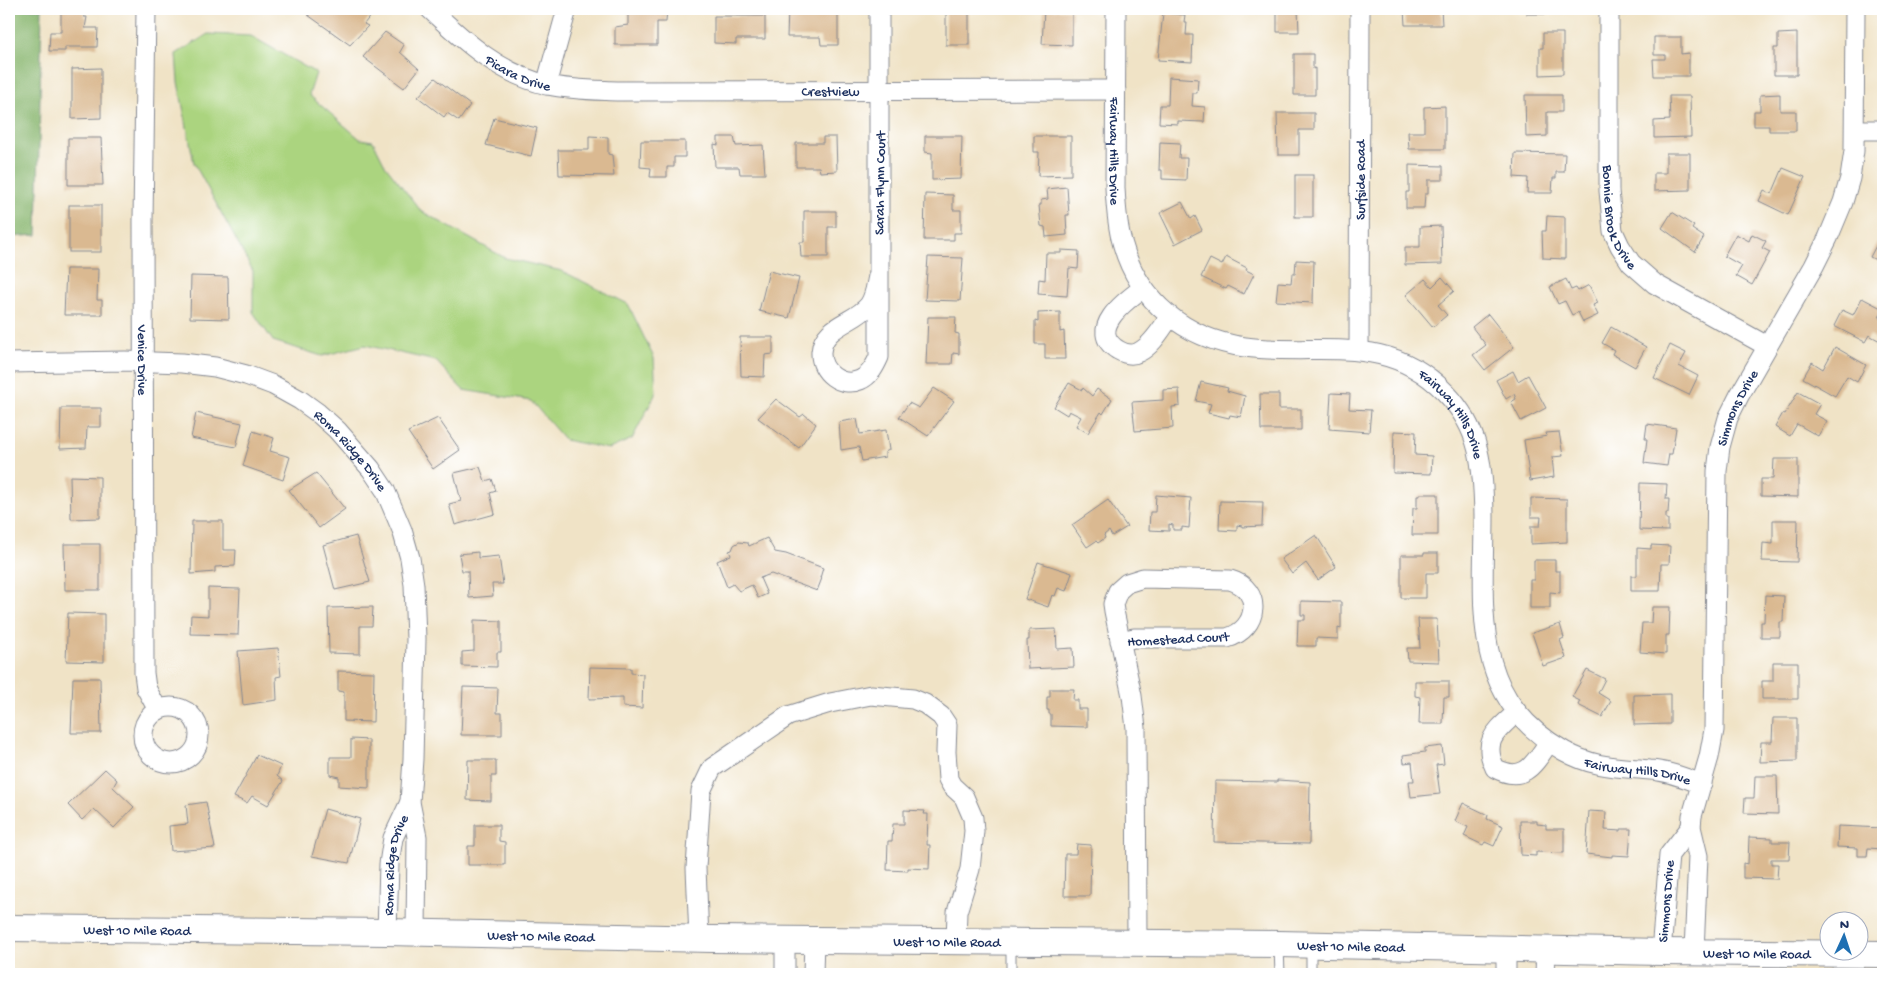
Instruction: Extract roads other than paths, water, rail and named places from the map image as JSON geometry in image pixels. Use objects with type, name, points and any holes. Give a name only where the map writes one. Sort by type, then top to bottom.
[{"type":"main road","name":"West 10 Mile Road","points":[[9,928],[416,932],[1011,942],[1311,944],[1661,952],[1883,954]]},
{"type":"street","name":"Venice Drive","points":[[146,9],[143,220],[145,362],[144,673],[146,688],[158,710]]},
{"type":"street","name":"Picara Drive","points":[[430,9],[473,48],[523,77],[546,85],[567,9]]},
{"type":"street","name":"Sarah Flynn Court","points":[[878,276],[871,303],[859,316],[831,330],[825,340],[821,351],[822,363],[828,373],[835,379],[847,382],[860,381],[868,375],[877,362],[879,347],[879,9]]},
{"type":"street","name":"Fairway Hills Drive","points":[[1116,9],[1116,215],[1121,241],[1128,261],[1143,288],[1156,304],[1180,325],[1222,342],[1244,347],[1359,350],[1392,358],[1434,382],[1457,406],[1474,434],[1479,447],[1484,477],[1485,637],[1490,660],[1499,683],[1517,712],[1549,742],[1566,752],[1600,765],[1617,769],[1665,772],[1702,784]]},
{"type":"street","name":"Surfside Road","points":[[1359,350],[1360,9]]},
{"type":"street","name":"Bonnie Brook Drive","points":[[1609,9],[1609,191],[1613,231],[1620,246],[1631,263],[1655,284],[1767,346]]},
{"type":"street","name":"Simmons Drive","points":[[1694,952],[1698,856],[1691,827],[1714,730],[1716,493],[1720,447],[1728,418],[1767,346],[1814,266],[1836,220],[1850,178],[1855,130],[1855,9]]},
{"type":"street","name":"Crestview","points":[[546,85],[617,91],[1116,90]]},
{"type":"street","points":[[1855,130],[1883,130]]},
{"type":"street","points":[[1143,288],[1112,314],[1106,327],[1106,338],[1109,343],[1129,355],[1140,352],[1149,344],[1170,317]]},
{"type":"street","name":"Roma Ridge Drive","points":[[9,363],[182,363],[215,367],[246,375],[274,386],[300,400],[337,430],[372,469],[384,490],[402,530],[410,558],[416,609],[413,759],[410,802],[417,837],[416,932]]},
{"type":"street","name":"Homestead Court","points":[[1120,641],[1134,638],[1227,638],[1236,636],[1248,625],[1253,610],[1252,602],[1244,587],[1230,580],[1136,579],[1121,587],[1113,604],[1120,641],[1132,696],[1137,738],[1138,943]]},
{"type":"street","points":[[699,938],[696,868],[701,791],[712,768],[788,716],[871,695],[913,699],[925,704],[941,716],[947,725],[948,780],[964,797],[973,818],[974,831],[970,869],[957,912],[956,941]]},
{"type":"street","points":[[1517,712],[1492,738],[1489,746],[1489,758],[1494,768],[1510,774],[1524,772],[1531,767],[1549,742]]},
{"type":"street","name":"Roma Ridge Drive","points":[[387,932],[389,864],[393,838],[410,802]]},
{"type":"street","name":"Simmons Drive","points":[[1661,952],[1669,855],[1691,827]]},
{"type":"street","points":[[785,939],[785,974]]},
{"type":"street","points":[[813,974],[814,939]]},
{"type":"street","points":[[1506,948],[1506,974]]},
{"type":"street","points":[[1546,948],[1546,974]]},
{"type":"lane","points":[[1011,942],[1011,974]]},
{"type":"lane","points":[[1279,944],[1280,974]]},
{"type":"lane","points":[[1311,944],[1311,974]]}]
